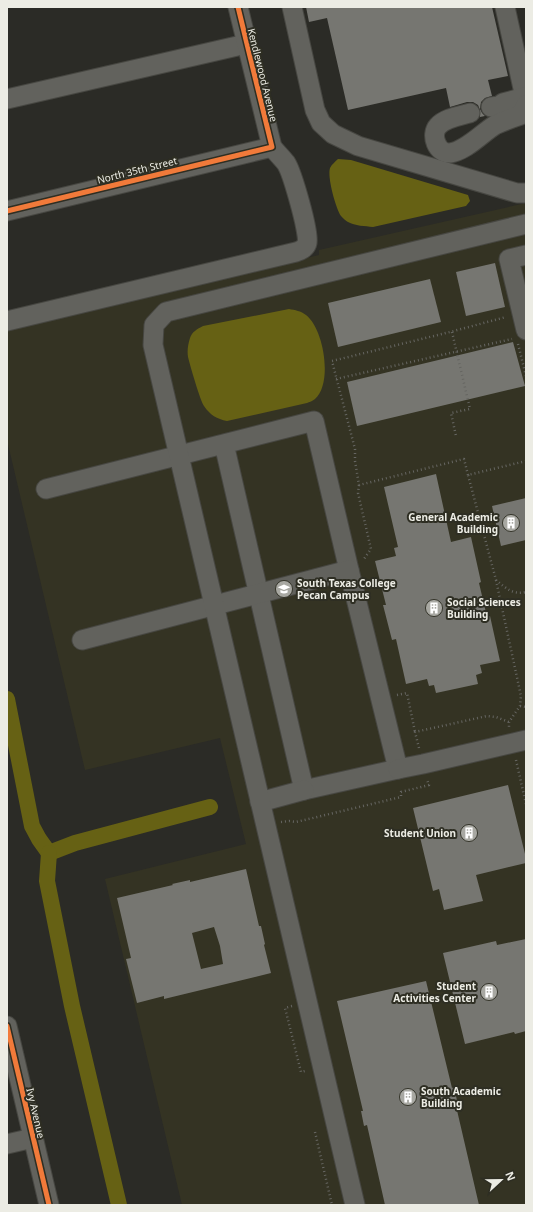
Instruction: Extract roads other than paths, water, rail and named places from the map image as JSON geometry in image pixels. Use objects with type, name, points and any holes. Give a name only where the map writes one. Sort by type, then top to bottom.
[{"type":"street","name":"Kendlewood Avenue","points":[[238,7],[272,147]]},
{"type":"street","points":[[292,7],[315,110],[321,123],[332,134],[358,146],[517,193],[526,193]]},
{"type":"street","points":[[470,113],[445,121],[439,125],[435,131],[435,139],[438,148],[444,152],[450,153],[465,147],[503,121],[521,115],[526,101],[505,7]]},
{"type":"street","points":[[7,98],[246,44]]},
{"type":"street","points":[[491,108],[499,106],[503,103],[526,101]]},
{"type":"street","points":[[7,321],[302,250],[307,244],[308,238],[294,184],[286,164],[272,147]]},
{"type":"street","name":"North 35th Street","points":[[7,211],[272,147]]},
{"type":"street","points":[[355,1205],[153,345],[154,325],[166,312],[526,224]]},
{"type":"street","points":[[503,230],[518,257],[519,306],[526,330]]},
{"type":"street","points":[[46,489],[314,421],[356,565],[398,768]]},
{"type":"street","points":[[224,444],[304,790]]},
{"type":"street","points":[[82,640],[259,594],[356,565]]},
{"type":"street","points":[[260,802],[304,790],[519,741]]},
{"type":"street","name":"Ivy Avenue","points":[[7,1026],[49,1205]]},
{"type":"street","points":[[7,1144],[33,1138]]},
{"type":"waterway","points":[[7,699],[32,826],[49,853],[75,843],[210,807]]},
{"type":"waterway","points":[[49,853],[47,881],[72,1006],[119,1205]]},
{"type":"place","name":"General Academic Building","points":[[511,523]]},
{"type":"place","name":"South Texas College Pecan Campus","points":[[284,589]]},
{"type":"place","name":"Social Sciences Building","points":[[434,608]]},
{"type":"place","name":"Student Union","points":[[469,833]]},
{"type":"place","name":"Student Activities Center","points":[[489,992]]},
{"type":"place","name":"South Academic Building","points":[[408,1097]]}]
